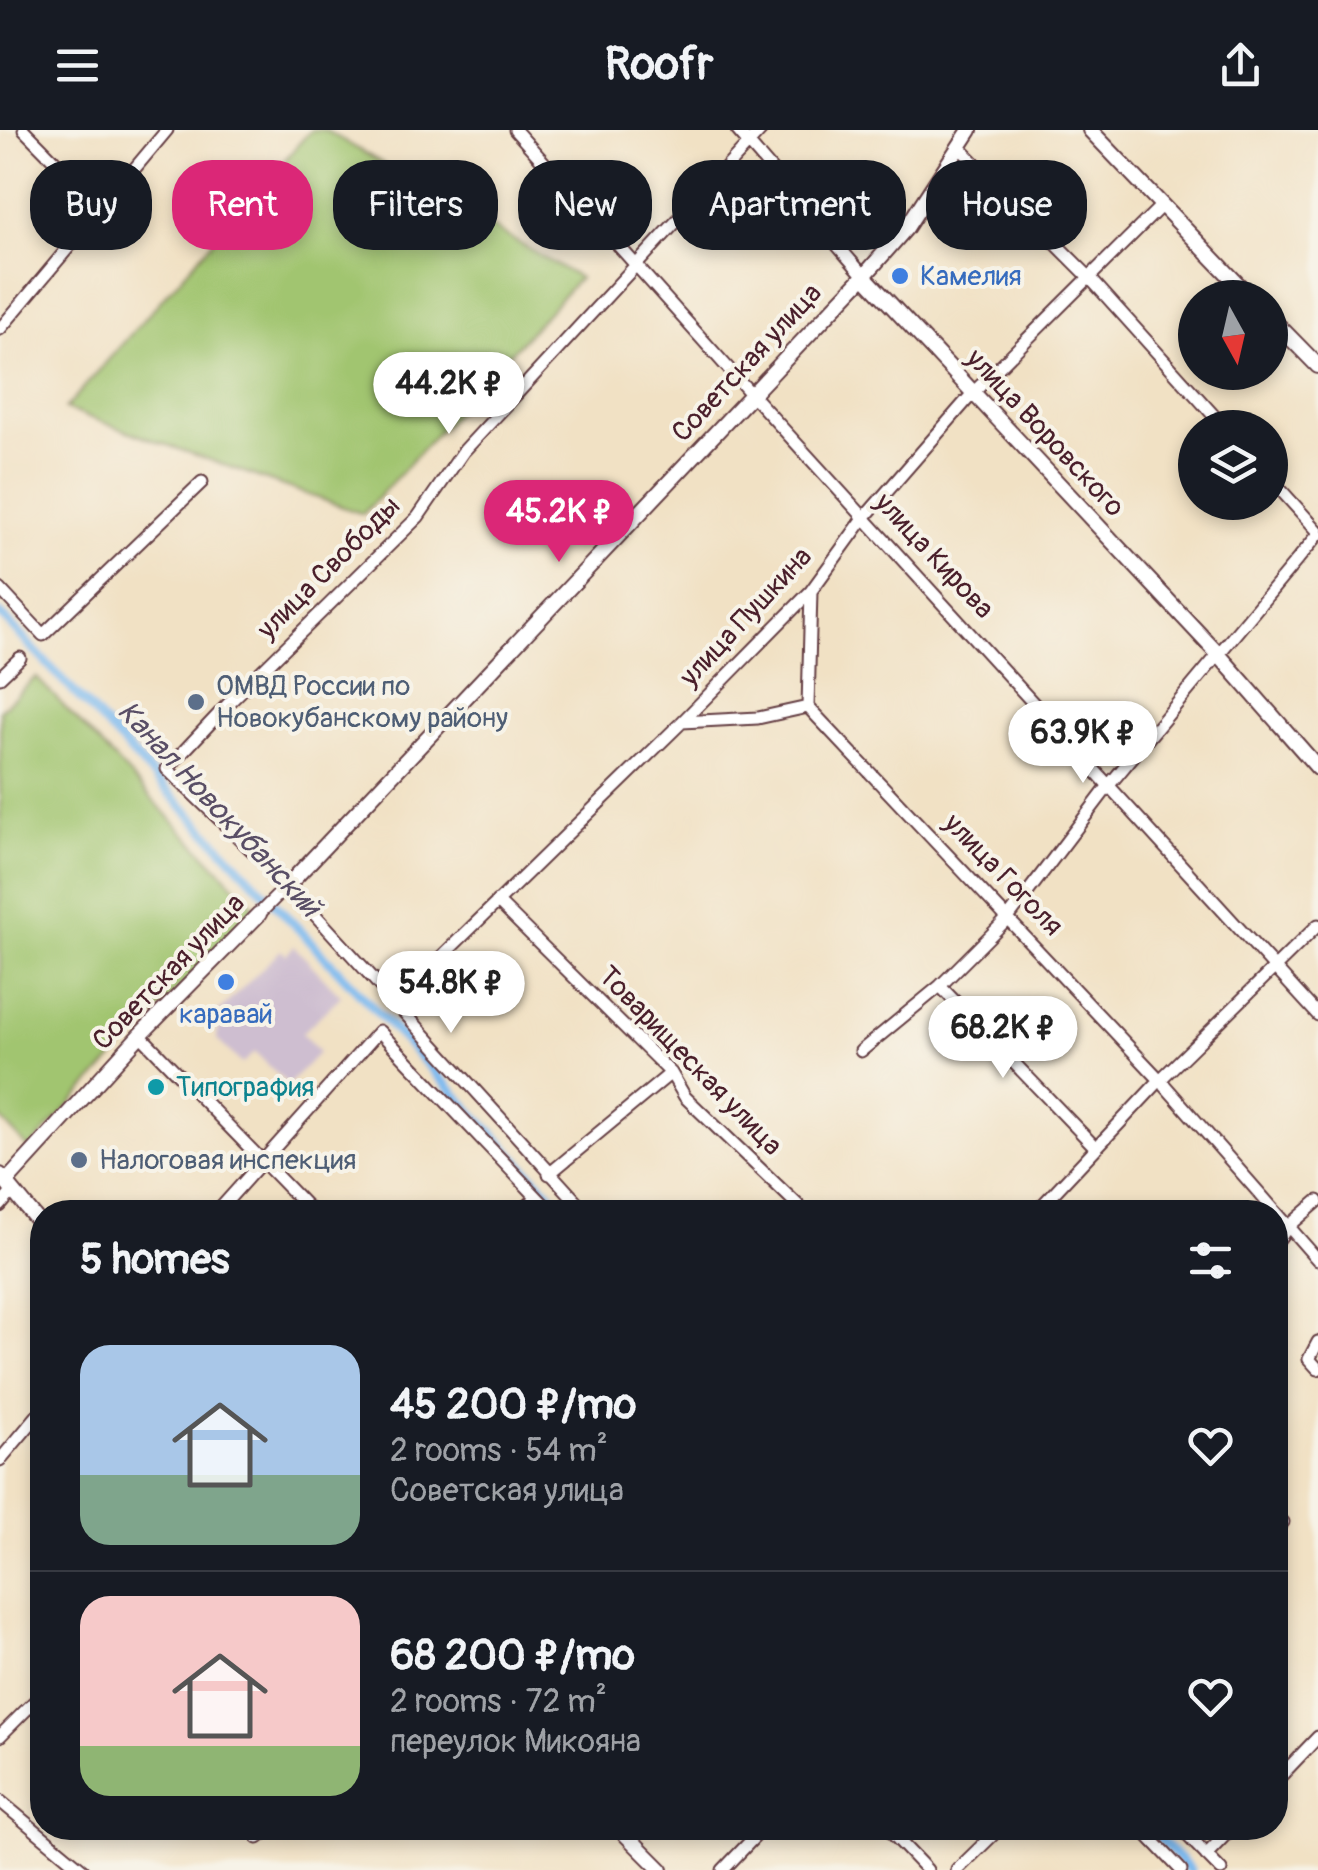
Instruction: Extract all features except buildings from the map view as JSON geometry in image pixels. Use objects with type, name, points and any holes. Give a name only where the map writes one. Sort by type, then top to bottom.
[{"type":"main road","points":[[1090,130],[1233,280]]},
{"type":"main road","name":"Советская улица","points":[[288,885],[864,276],[906,228],[965,135]]},
{"type":"main road","name":"улица Воровского","points":[[864,276],[1218,654],[1318,768]]},
{"type":"main road","points":[[1288,335],[1318,366]]},
{"type":"main road","name":"Советская улица","points":[[6,1182],[259,914]]},
{"type":"main road","points":[[6,1182],[30,1211]]},
{"type":"main road","points":[[631,1840],[661,1870]]},
{"type":"street","points":[[24,130],[54,160]]},
{"type":"street","points":[[142,160],[167,130]]},
{"type":"street","name":"улица Кирова","points":[[515,130],[636,268],[1318,1015]]},
{"type":"street","name":"улица Воровского","points":[[737,130],[864,276]]},
{"type":"street","name":"улица Свободы","points":[[288,885],[167,769],[418,516],[463,452],[761,130]]},
{"type":"street","points":[[965,135],[1209,410]]},
{"type":"street","name":"улица Пушкина","points":[[394,1004],[811,591],[864,518],[973,393],[1161,206]]},
{"type":"street","points":[[0,329],[66,250]]},
{"type":"street","points":[[0,589],[44,635],[202,482]]},
{"type":"street","points":[[861,1051],[940,986],[1009,917],[1110,784],[1318,533],[1288,499]]},
{"type":"street","points":[[682,722],[758,718],[808,707],[811,591]]},
{"type":"street","points":[[0,678],[20,658]]},
{"type":"street","name":"улица Гоголя","points":[[808,707],[1160,1080],[1264,1200]]},
{"type":"street","points":[[288,885],[574,1200]]},
{"type":"street","name":"Советская улица","points":[[259,914],[288,885]]},
{"type":"street","name":"Товарищеская улица","points":[[497,901],[792,1200]]},
{"type":"street","points":[[1047,1200],[1160,1080],[1318,924]]},
{"type":"street","points":[[940,986],[1096,1148]]},
{"type":"street","points":[[228,1200],[379,1031],[536,1198]]},
{"type":"street","points":[[140,1036],[301,1200]]},
{"type":"street","points":[[549,1174],[670,1073]]},
{"type":"street","name":"Советская улица","points":[[0,1206],[6,1182]]},
{"type":"street","points":[[1288,1227],[1318,1201]]},
{"type":"street","name":"улица Гоголя","points":[[1288,1227],[1318,1260]]},
{"type":"street","points":[[1318,1342],[1309,1359],[1318,1369]]},
{"type":"street","points":[[0,1460],[30,1424]]},
{"type":"street","points":[[0,1736],[30,1706]]},
{"type":"street","points":[[1288,1768],[1318,1737]]},
{"type":"street","points":[[0,1801],[30,1826]]},
{"type":"street","points":[[47,1840],[83,1870]]},
{"type":"street","points":[[723,1870],[752,1840]]},
{"type":"street","points":[[898,1840],[927,1870]]},
{"type":"street","points":[[957,1870],[988,1840]]},
{"type":"street","points":[[1152,1840],[1181,1870]]},
{"type":"street","points":[[1192,1840],[1221,1870]]},
{"type":"street","points":[[1206,1854],[1220,1840]]},
{"type":"shaded area","points":[[294,946],[341,996],[302,1033],[319,1052],[288,1085],[255,1052],[242,1064],[217,1040],[217,1031],[225,1022],[216,1014],[281,950],[286,955]]},
{"type":"green space","points":[[311,130],[325,130],[376,160],[333,160],[333,250],[498,250],[498,231],[518,242],[518,250],[531,250],[579,278],[363,514],[65,409],[205,250],[313,250],[313,160],[285,160]]},
{"type":"green space","points":[[36,677],[255,907],[29,1149],[0,1118],[0,710]]},
{"type":"waterway","name":"Канал Новокубанский","points":[[0,614],[556,1200]]},
{"type":"waterway","name":"Канал Новокубанский","points":[[1161,1840],[1190,1870]]},
{"type":"place","name":"Камелия","points":[[900,276]]},
{"type":"place","name":"ОМВД России по Новокубанскому району","points":[[196,702]]},
{"type":"place","name":"каравай","points":[[226,982]]},
{"type":"place","name":"Типография","points":[[156,1087]]},
{"type":"place","name":"Налоговая инспекция","points":[[79,1160]]}]
